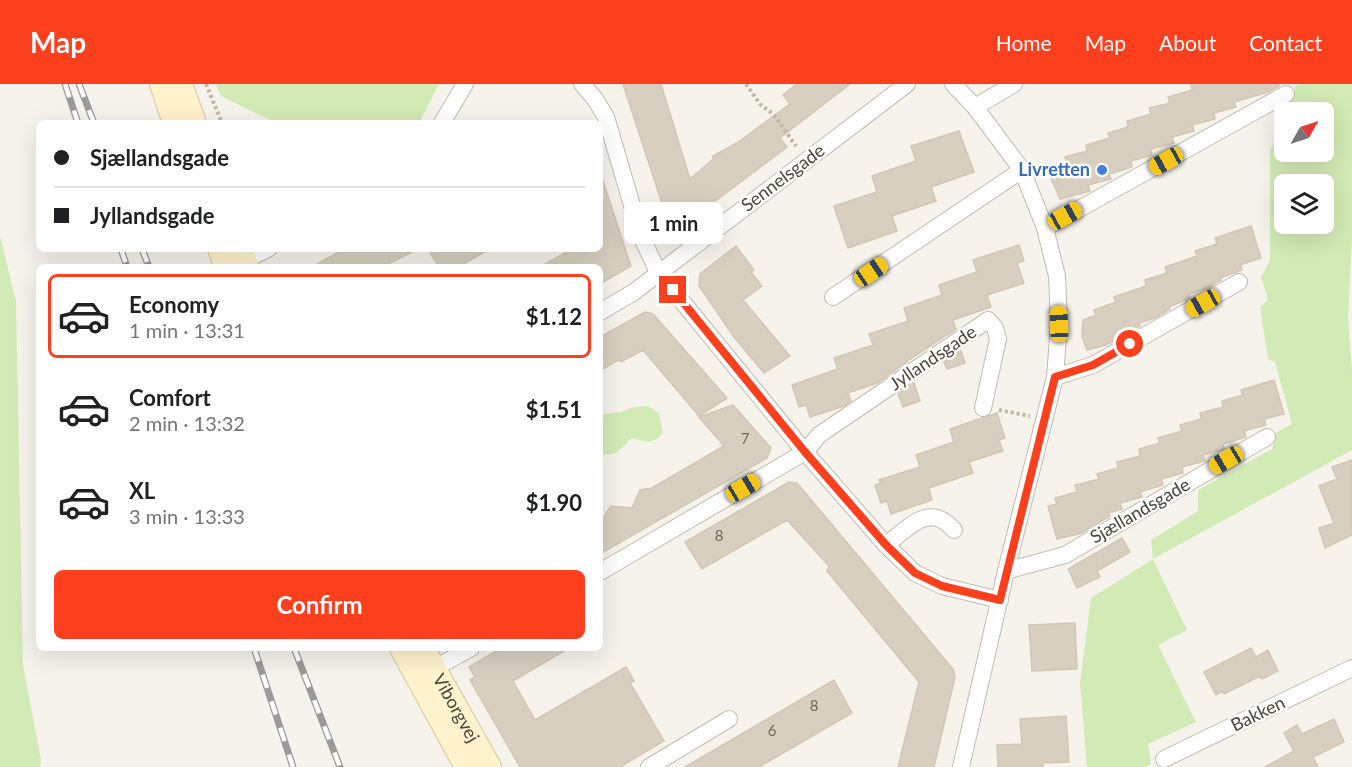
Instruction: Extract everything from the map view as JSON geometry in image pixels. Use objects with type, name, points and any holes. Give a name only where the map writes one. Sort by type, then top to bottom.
[{"type":"main road","points":[[162,84],[174,120]]},
{"type":"main road","points":[[180,84],[193,120]]},
{"type":"main road","points":[[224,252],[237,262]]},
{"type":"main road","name":"Viborgvej","points":[[405,651],[425,674],[489,767]]},
{"type":"main road","name":"Viborgvej","points":[[422,651],[425,674],[467,767]]},
{"type":"street","points":[[444,120],[465,84]]},
{"type":"street","points":[[582,84],[596,99],[606,117],[641,236],[658,272],[805,452],[886,545],[915,573],[942,586],[1000,600]]},
{"type":"street","name":"Sennelsgade","points":[[603,310],[634,292],[907,84]]},
{"type":"street","points":[[953,84],[975,107],[1022,170],[1045,228],[1057,276],[1059,324],[1055,377],[1006,571],[961,767]]},
{"type":"street","points":[[975,107],[1014,84]]},
{"type":"street","points":[[1045,228],[1286,94]]},
{"type":"street","points":[[833,297],[1022,170]]},
{"type":"street","points":[[237,262],[261,252]]},
{"type":"street","points":[[1055,377],[1093,365],[1239,282]]},
{"type":"street","name":"Jyllandsgade","points":[[805,452],[819,435],[988,320],[995,328],[998,339],[983,408]]},
{"type":"street","name":"Sjællandsgade","points":[[1006,571],[1065,555],[1267,437]]},
{"type":"street","points":[[603,570],[805,452]]},
{"type":"street","points":[[886,545],[925,517],[936,517],[947,521],[954,530]]},
{"type":"street","points":[[425,674],[466,651]]},
{"type":"street","name":"Bakken","points":[[1164,759],[1352,668]]},
{"type":"street","points":[[649,767],[729,719]]},
{"type":"path","points":[[207,84],[221,120]]},
{"type":"path","points":[[746,84],[760,104],[774,115],[807,160]]},
{"type":"path","points":[[983,408],[1045,418]]},
{"type":"green space","points":[[216,84],[439,84],[421,120],[270,120],[221,96]]},
{"type":"green space","points":[[1303,84],[1352,84],[1352,238],[1348,319],[1352,372],[1352,450],[1153,559],[1151,540],[1198,511],[1198,490],[1272,449],[1277,432],[1292,424],[1275,362],[1268,359],[1260,307],[1268,300],[1261,277],[1270,260],[1270,151],[1274,142],[1274,162],[1334,162],[1334,102],[1290,102],[1295,86]]},
{"type":"green space","points":[[0,236],[16,301],[23,665],[41,760],[40,767],[0,767]]},
{"type":"green space","points":[[649,406],[659,414],[663,433],[649,442],[632,438],[616,453],[603,455],[603,415],[634,407]]},
{"type":"green space","points":[[1153,559],[1187,630],[1158,645],[1196,722],[1148,744],[1151,764],[1145,767],[1087,767],[1080,683],[1091,598]]},
{"type":"building","points":[[623,84],[661,84],[690,179],[713,159],[713,156],[737,143],[790,104],[783,95],[797,84],[850,84],[780,138],[787,147],[682,226],[668,222]]},
{"type":"building","points":[[1191,84],[1279,84],[1279,86],[1268,92],[1234,102],[1236,107],[1214,113],[1215,119],[1192,125],[1194,131],[1172,137],[1174,143],[1151,149],[1152,155],[1131,161],[1132,167],[1109,174],[1111,179],[1088,185],[1090,191],[1060,199],[1047,169],[1067,163],[1065,157],[1087,151],[1086,145],[1110,138],[1108,133],[1128,127],[1127,121],[1151,114],[1149,108],[1170,103],[1168,97],[1192,90]]},
{"type":"building","points":[[959,131],[974,172],[931,187],[936,201],[892,216],[897,231],[848,248],[834,206],[877,192],[872,176],[916,161],[911,146]]},
{"type":"building","points":[[603,181],[631,266],[603,282],[603,264],[545,264],[567,252],[603,252]]},
{"type":"building","points":[[1251,226],[1261,258],[1240,265],[1242,270],[1220,278],[1221,280],[1207,288],[1189,294],[1190,298],[1169,307],[1170,309],[1155,318],[1139,323],[1140,326],[1119,336],[1120,338],[1087,350],[1082,337],[1083,320],[1096,315],[1094,310],[1116,302],[1114,297],[1146,286],[1145,280],[1167,273],[1165,267],[1197,256],[1195,251],[1217,244],[1215,238]]},
{"type":"building","points":[[1019,245],[1024,261],[1017,263],[1024,283],[987,295],[991,307],[953,320],[956,329],[877,383],[848,393],[851,401],[844,406],[810,417],[806,405],[799,407],[792,385],[838,369],[834,358],[873,345],[869,334],[908,321],[904,308],[942,295],[939,285],[977,272],[973,260]]},
{"type":"building","points":[[736,246],[754,270],[751,272],[762,286],[743,300],[790,356],[764,373],[734,337],[699,286],[700,274]]},
{"type":"building","points":[[339,252],[412,252],[388,264],[317,264]]},
{"type":"building","points":[[430,252],[485,252],[463,264],[437,264]]},
{"type":"building","points":[[645,312],[653,314],[727,398],[699,416],[643,350],[621,362],[620,359],[603,369],[603,335]]},
{"type":"building","points":[[961,351],[965,363],[947,369],[944,362]]},
{"type":"building","points":[[1274,380],[1284,414],[1264,419],[1266,425],[1244,431],[1246,437],[1223,444],[1224,449],[1203,455],[1205,461],[1182,467],[1183,473],[1161,479],[1163,485],[1140,492],[1142,497],[1120,503],[1122,509],[1108,513],[1110,516],[1082,533],[1057,539],[1048,506],[1057,504],[1055,498],[1077,492],[1075,485],[1099,479],[1097,474],[1118,468],[1117,462],[1140,456],[1139,449],[1160,443],[1158,438],[1182,431],[1180,425],[1201,419],[1200,413],[1223,407],[1222,401],[1243,395],[1241,390]]},
{"type":"building","points":[[914,383],[920,401],[903,407],[898,394]]},
{"type":"building","points":[[733,405],[771,448],[767,458],[603,552],[603,518],[611,506],[632,508],[640,490],[652,488],[724,446],[699,417]]},
{"type":"building","points":[[997,413],[1005,438],[999,440],[1003,451],[969,462],[973,473],[929,488],[932,500],[891,514],[887,501],[881,503],[875,485],[881,483],[879,480],[920,467],[916,455],[954,442],[950,429]]},
{"type":"building","points":[[1352,460],[1352,535],[1325,548],[1319,528],[1334,523],[1319,486],[1337,479],[1332,467]]},
{"type":"building","points":[[789,482],[797,483],[953,669],[955,677],[934,767],[898,767],[919,682],[827,571],[829,566],[787,520],[702,569],[685,542]]},
{"type":"building","points":[[1122,538],[1130,552],[1097,571],[1100,577],[1077,588],[1068,569]]},
{"type":"building","points":[[1075,623],[1077,669],[1032,671],[1029,625]]},
{"type":"building","points":[[1251,648],[1256,657],[1268,650],[1278,671],[1262,679],[1260,676],[1224,694],[1223,691],[1216,695],[1204,672]]},
{"type":"building","points":[[496,651],[564,651],[513,681],[535,720],[626,667],[634,681],[630,683],[664,741],[620,767],[520,767],[470,680],[475,677],[469,667]]},
{"type":"building","points":[[834,680],[852,713],[759,767],[685,767]]},
{"type":"building","points":[[1066,716],[1069,762],[1043,763],[1043,767],[998,767],[997,745],[1022,744],[1020,719]]},
{"type":"building","points":[[1334,719],[1344,742],[1313,757],[1318,767],[1265,767],[1294,751],[1284,733],[1297,725],[1302,734]]},
{"type":"railway","points":[[65,84],[77,120]]},
{"type":"railway","points":[[79,84],[93,120]]},
{"type":"railway","points":[[122,252],[126,264]]},
{"type":"railway","points":[[143,252],[148,264]]},
{"type":"railway","points":[[255,651],[293,767]]},
{"type":"railway","points":[[295,651],[340,767]]},
{"type":"place","name":"Livretten","points":[[1102,170]]},
{"type":"route","points":[[673,290],[805,452],[886,545],[915,573],[942,586],[1000,600],[1055,377],[1093,365],[1130,344]]}]
